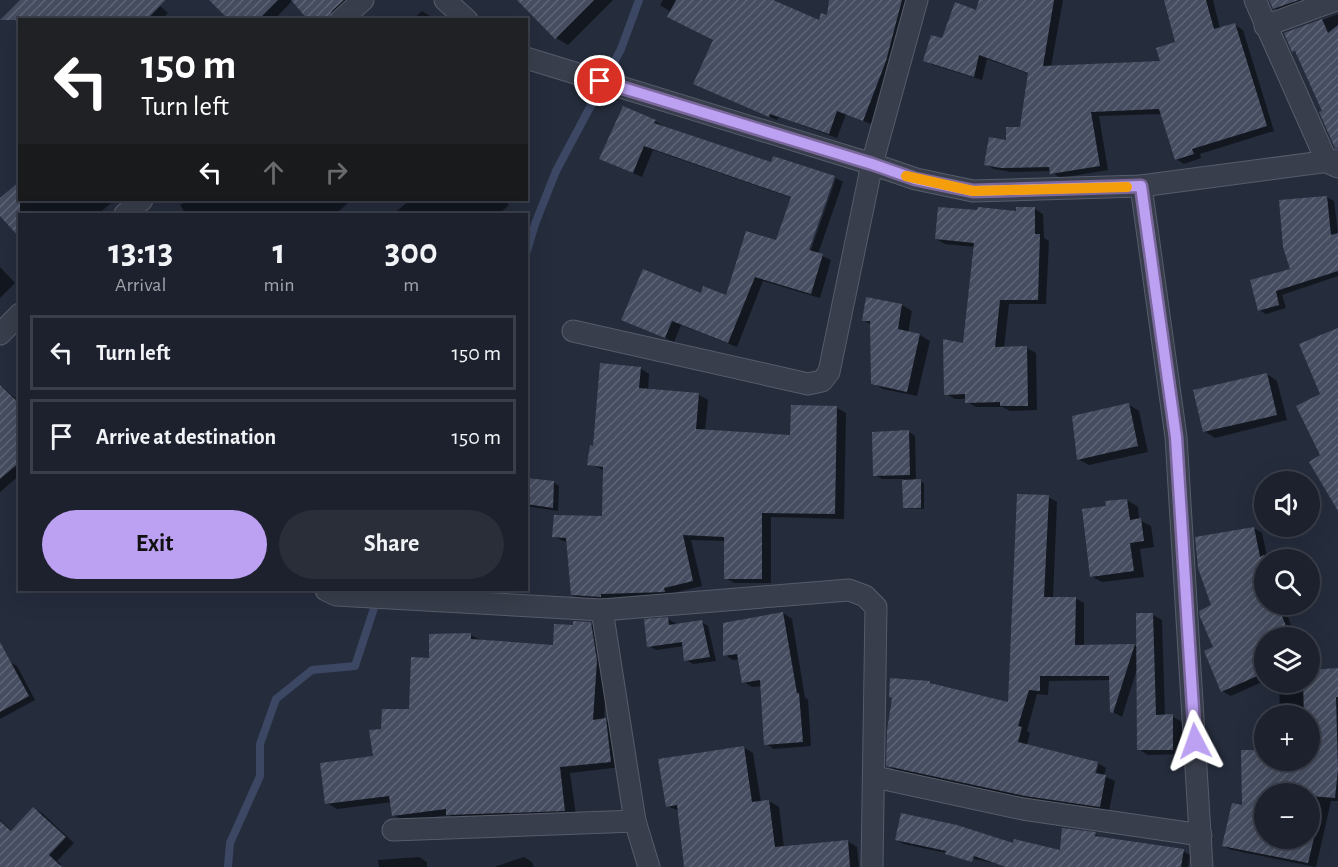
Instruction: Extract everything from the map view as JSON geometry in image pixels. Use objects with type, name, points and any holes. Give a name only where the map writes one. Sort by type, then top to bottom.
[{"type":"street","points":[[343,18],[363,0]]},
{"type":"street","points":[[445,0],[465,18]]},
{"type":"street","points":[[573,331],[808,384],[822,381],[829,372],[872,164],[917,0]]},
{"type":"street","points":[[528,59],[915,179],[973,191],[1141,186],[1334,163],[1265,26],[1255,0]]},
{"type":"street","points":[[1265,26],[1336,0]]},
{"type":"street","points":[[1141,186],[1176,437],[1202,867]]},
{"type":"street","points":[[126,213],[141,201]]},
{"type":"street","points":[[0,334],[18,316]]},
{"type":"street","points":[[328,591],[336,595],[602,610],[849,590],[865,596],[876,607],[872,867]]},
{"type":"street","points":[[602,610],[634,821],[649,867]]},
{"type":"street","points":[[875,777],[1023,809],[1201,835]]},
{"type":"street","points":[[393,830],[634,821]]},
{"type":"building","points":[[20,0],[166,0],[148,18],[0,20]]},
{"type":"building","points":[[209,0],[278,0],[260,18],[227,18]]},
{"type":"building","points":[[291,0],[344,0],[332,11],[330,18],[306,18]]},
{"type":"building","points":[[517,0],[594,0],[555,39]]},
{"type":"building","points":[[676,0],[773,0],[819,20],[821,13],[827,15],[829,0],[902,0],[886,61],[863,121],[837,111],[829,134],[770,114],[769,117],[693,84],[713,40],[667,17]]},
{"type":"building","points":[[979,0],[1054,0],[1043,66],[1160,61],[1156,48],[1175,42],[1164,0],[1206,0],[1214,29],[1235,23],[1267,126],[1192,149],[1194,154],[1175,160],[1159,109],[1091,112],[1100,166],[1050,174],[1049,167],[1001,168],[984,165],[989,137],[1006,140],[1006,127],[1020,127],[1028,73],[979,55],[974,77],[923,61],[931,35],[942,38],[955,2],[976,10]]},
{"type":"building","points":[[1269,0],[1299,0],[1273,9]]},
{"type":"building","points":[[1322,19],[1328,33],[1338,25],[1338,147],[1335,148],[1319,112],[1322,111],[1295,51],[1292,52],[1284,33]]},
{"type":"building","points":[[623,106],[656,120],[654,123],[771,162],[773,156],[835,176],[809,250],[823,254],[811,294],[755,277],[728,343],[672,321],[665,338],[621,320],[643,269],[701,293],[703,286],[726,295],[746,231],[776,240],[791,197],[644,146],[633,173],[599,159]]},
{"type":"building","points":[[18,183],[20,213],[18,213],[18,236],[0,216],[0,198]]},
{"type":"building","points":[[1327,196],[1331,235],[1338,233],[1338,271],[1276,291],[1279,305],[1258,311],[1250,280],[1290,269],[1283,247],[1279,200]]},
{"type":"building","points":[[938,207],[977,210],[978,207],[1016,211],[1016,207],[1035,207],[1035,234],[1040,234],[1038,300],[1000,300],[995,347],[1027,346],[1028,406],[1000,406],[1000,402],[965,403],[965,394],[944,395],[943,339],[963,343],[974,243],[935,239]]},
{"type":"building","points":[[866,297],[902,304],[898,329],[920,334],[907,392],[871,384],[870,321],[862,321]]},
{"type":"building","points":[[1338,328],[1338,511],[1320,481],[1320,471],[1314,471],[1309,462],[1320,455],[1296,406],[1320,394],[1299,344]]},
{"type":"building","points":[[600,363],[641,367],[639,388],[699,393],[696,429],[790,435],[791,405],[837,406],[835,514],[762,513],[762,579],[724,579],[724,537],[683,535],[693,581],[664,588],[665,592],[601,594],[601,597],[571,595],[566,538],[552,537],[554,515],[602,516],[603,467],[587,465],[590,445],[593,446]]},
{"type":"building","points":[[1267,373],[1277,415],[1203,432],[1193,390]]},
{"type":"building","points":[[0,385],[18,402],[18,464],[0,479]]},
{"type":"building","points":[[1129,403],[1138,446],[1077,460],[1072,416]]},
{"type":"building","points":[[909,430],[910,475],[873,476],[872,432]]},
{"type":"building","points":[[528,478],[554,481],[553,508],[528,504]]},
{"type":"building","points":[[921,479],[921,508],[903,508],[902,480]]},
{"type":"building","points":[[1017,494],[1049,495],[1044,597],[1076,597],[1075,645],[1135,644],[1113,713],[1110,712],[1109,676],[1040,676],[1040,691],[1029,690],[1018,726],[1022,727],[1018,742],[1098,762],[1095,773],[1106,775],[1100,807],[1025,796],[886,766],[887,731],[892,698],[889,697],[890,678],[930,681],[930,683],[1008,702]]},
{"type":"building","points":[[1127,499],[1130,520],[1141,518],[1144,541],[1130,543],[1134,571],[1090,577],[1082,509],[1106,506],[1105,501]]},
{"type":"building","points":[[1254,527],[1254,537],[1256,537],[1258,549],[1254,549],[1254,615],[1282,615],[1286,627],[1254,627],[1254,677],[1221,692],[1204,651],[1213,647],[1199,611],[1211,605],[1198,568],[1195,537]]},
{"type":"building","points":[[783,612],[797,693],[799,693],[803,742],[764,745],[760,680],[742,683],[737,654],[723,656],[723,623]]},
{"type":"building","points":[[1136,613],[1153,613],[1156,715],[1173,714],[1173,750],[1137,750]]},
{"type":"building","points":[[668,617],[669,625],[702,620],[710,657],[684,661],[682,642],[647,647],[644,619]]},
{"type":"building","points":[[573,621],[591,622],[597,660],[593,720],[606,718],[611,762],[560,767],[565,811],[446,815],[446,809],[392,816],[389,796],[325,804],[320,763],[373,756],[369,730],[381,729],[382,709],[409,709],[411,657],[429,658],[429,634],[471,633],[471,639],[553,645],[554,624],[573,625]]},
{"type":"building","points":[[0,642],[29,696],[0,712]]},
{"type":"building","points":[[1338,668],[1338,697],[1336,697],[1338,769],[1335,798],[1320,797],[1320,783],[1254,783],[1254,849],[1311,849],[1308,863],[1222,846],[1232,803],[1242,805],[1241,750],[1254,750],[1254,771],[1320,771],[1320,705],[1304,705],[1303,693],[1320,693],[1320,669]]},
{"type":"building","points":[[744,746],[752,802],[769,800],[775,847],[848,840],[850,867],[684,867],[677,805],[666,807],[658,759]]},
{"type":"building","points":[[33,807],[66,837],[49,855],[62,867],[0,867],[0,821],[11,831]]},
{"type":"building","points":[[901,813],[957,825],[1013,843],[1014,839],[1060,850],[1062,828],[1096,832],[1095,836],[1184,849],[1181,867],[1006,867],[974,856],[972,862],[945,854],[946,851],[895,840]]},
{"type":"waterway","points":[[528,247],[556,171],[621,49],[639,0]]},
{"type":"waterway","points":[[228,867],[230,843],[260,776],[260,744],[276,699],[312,670],[355,666],[377,599]]},
{"type":"slow traffic","points":[[906,176],[973,191],[1127,187]]},
{"type":"route","points":[[600,81],[915,179],[973,191],[1141,186],[1176,437],[1195,741]]}]
